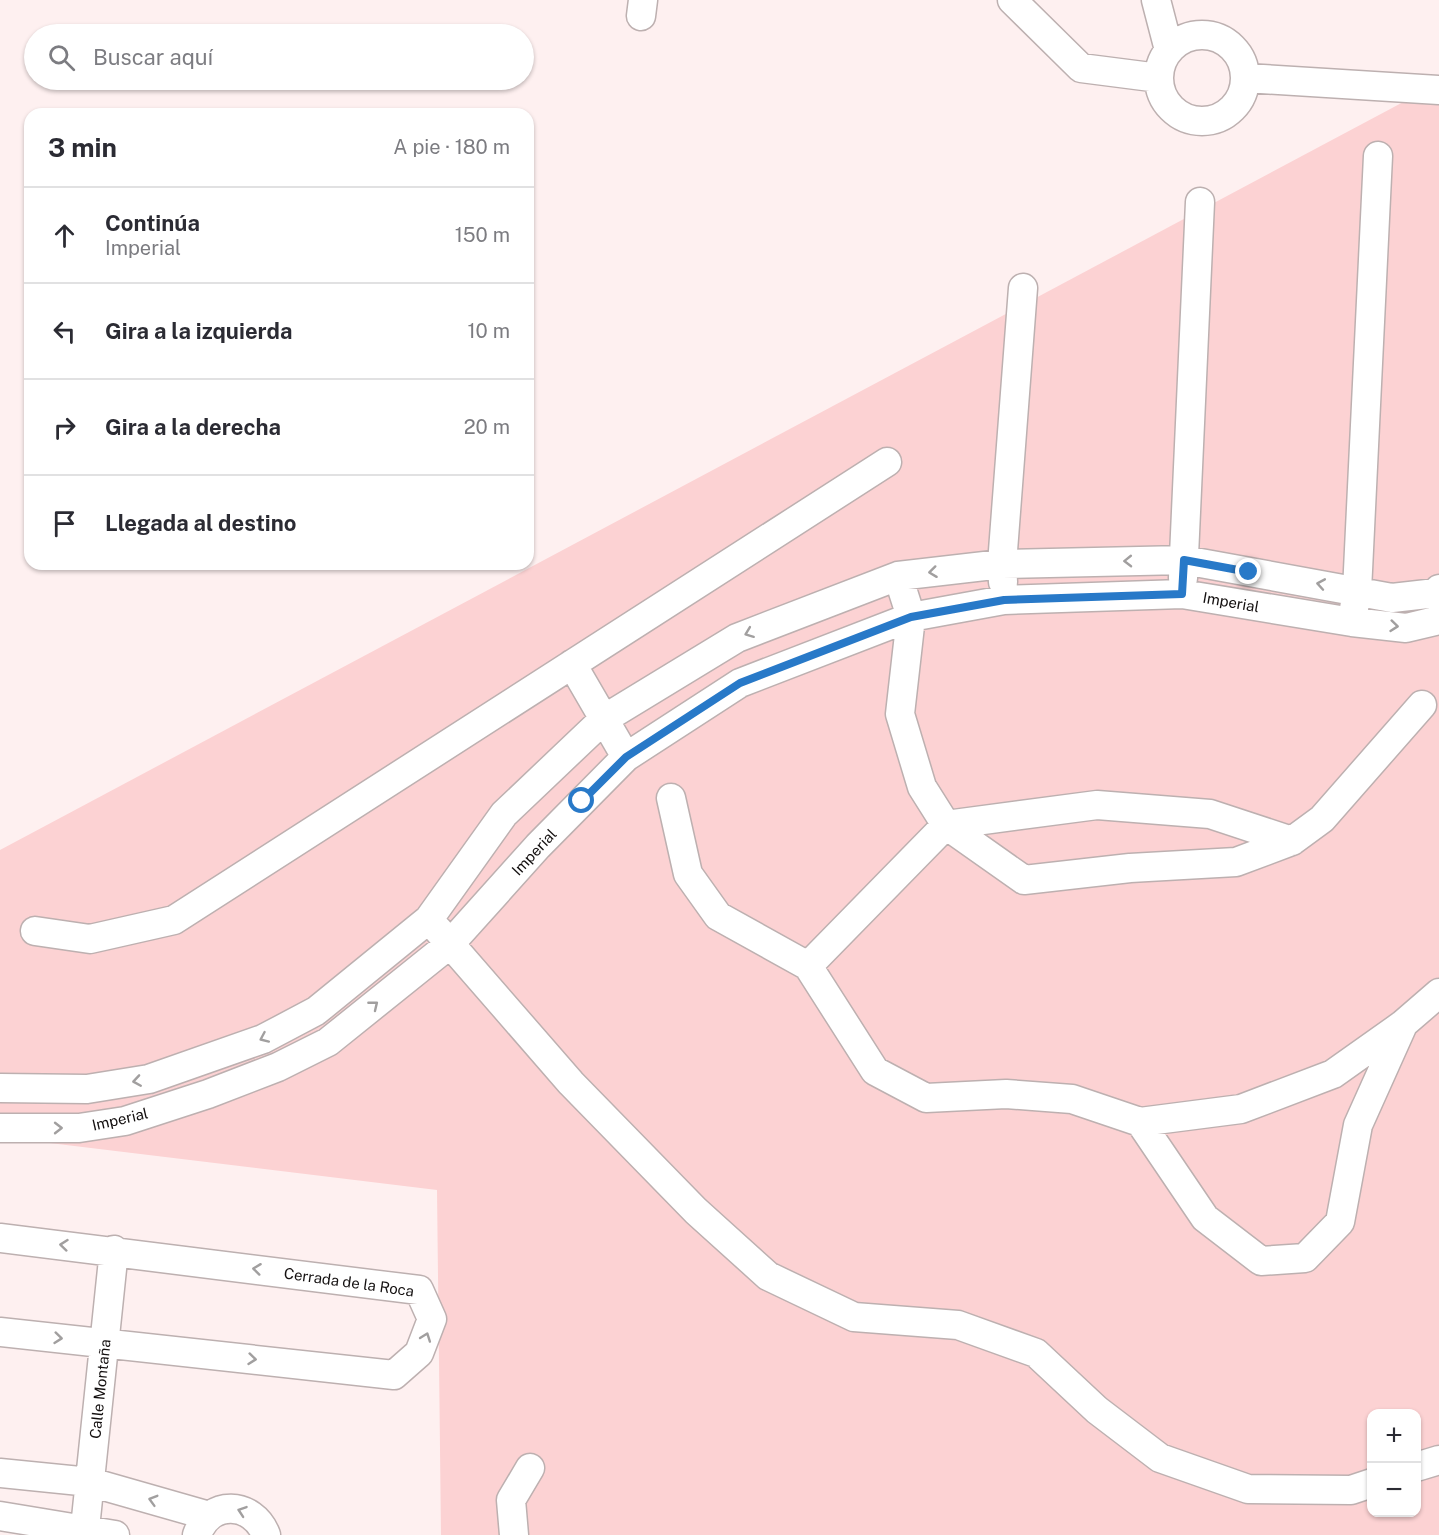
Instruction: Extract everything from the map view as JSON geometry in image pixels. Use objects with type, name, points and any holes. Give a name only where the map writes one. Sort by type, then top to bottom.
[{"type":"street","points":[[1012,0],[1081,68],[1159,78]]},
{"type":"street","points":[[1156,0],[1169,50]]},
{"type":"street","points":[[1195,35],[1210,35],[1224,40],[1236,50],[1243,63],[1246,78],[1244,92],[1228,113],[1216,120],[1202,122],[1177,113],[1161,91],[1159,78],[1162,63],[1169,50],[1181,40],[1195,35]]},
{"type":"street","points":[[1246,78],[1439,90]]},
{"type":"street","points":[[1352,622],[1357,591],[1378,156]]},
{"type":"street","points":[[1182,594],[1200,202]]},
{"type":"street","points":[[1004,600],[1002,564],[1023,288]]},
{"type":"street","points":[[35,931],[90,939],[174,920],[887,462]]},
{"type":"street","points":[[0,1088],[87,1089],[149,1079],[263,1039],[316,1011],[429,919],[504,814],[604,719],[737,638],[898,576],[1002,564],[1184,560],[1392,598],[1436,593],[1439,590]]},
{"type":"street","points":[[898,576],[911,617],[900,714],[922,787],[946,825],[1024,880],[1130,868],[1236,862],[1292,841],[1322,819],[1422,705]]},
{"type":"street","name":"Imperial","points":[[0,1128],[79,1128],[125,1121],[208,1094],[278,1067],[328,1042],[450,944],[538,846],[626,757],[740,683],[911,617],[1004,600],[1182,594],[1352,622],[1406,628],[1439,620]]},
{"type":"street","points":[[572,664],[626,757]]},
{"type":"street","points":[[671,798],[688,874],[718,916],[808,966],[875,1071],[926,1098],[1006,1094],[1072,1099],[1140,1122],[1241,1109],[1333,1074],[1402,1025],[1439,993]]},
{"type":"street","points":[[808,966],[946,825],[1097,805],[1210,814],[1292,841]]},
{"type":"street","points":[[429,919],[571,1083],[696,1211],[768,1276],[854,1317],[958,1325],[1036,1353],[1096,1410],[1160,1458],[1248,1489],[1351,1490],[1367,1484]]},
{"type":"street","points":[[1140,1122],[1205,1218],[1261,1261],[1305,1258],[1340,1222],[1358,1125],[1402,1025]]},
{"type":"street","name":"Cerrada de la Roca","points":[[0,1238],[114,1250],[420,1290],[432,1319],[420,1353],[394,1375],[0,1332]]},
{"type":"street","name":"Calle Montaña","points":[[85,1528],[114,1250]]},
{"type":"street","points":[[1421,1465],[1439,1460]]},
{"type":"street","points":[[514,1535],[511,1500],[530,1468]]},
{"type":"street","points":[[0,1473],[90,1482],[203,1525],[221,1509],[235,1508],[249,1512],[259,1521],[266,1535]]},
{"type":"street","points":[[0,1516],[85,1528],[115,1535]]},
{"type":"shaded area","points":[[1439,83],[1439,1535],[441,1535],[437,1190],[0,1137],[0,850],[525,570],[534,570],[534,565]]},
{"type":"route","points":[[582,801],[626,757],[740,683],[911,617],[1004,600],[1182,594],[1184,560],[1249,572]]}]
